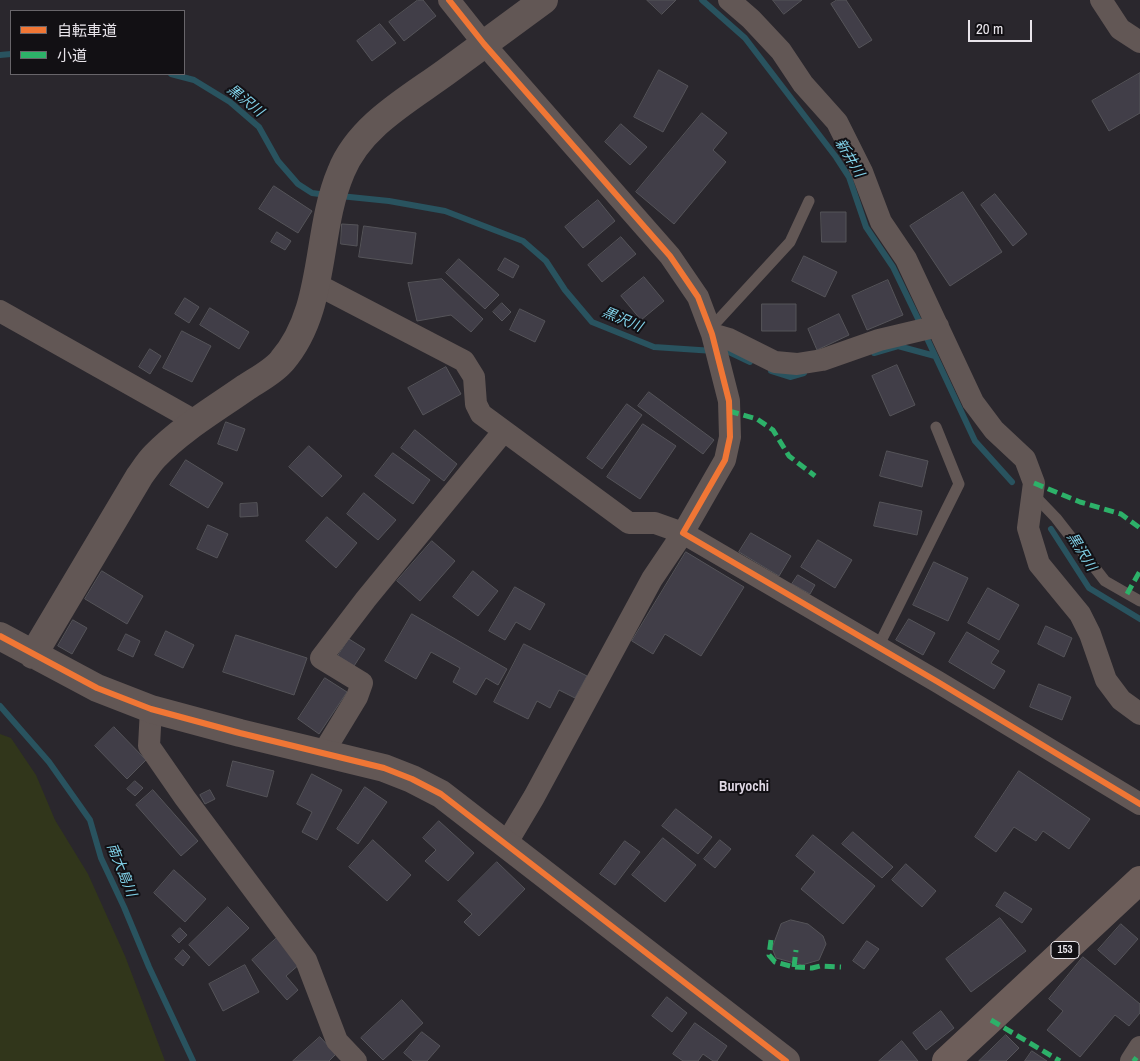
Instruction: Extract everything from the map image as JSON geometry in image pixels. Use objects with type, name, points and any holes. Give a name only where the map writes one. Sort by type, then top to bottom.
[{"type":"highway","name":"153","points":[[946,1061],[1140,880]]},
{"type":"street","points":[[449,0],[484,44],[670,256],[698,297],[711,332],[729,401],[730,437],[725,460],[683,533],[652,580],[534,797],[506,844]]},
{"type":"street","points":[[33,655],[153,457],[170,442],[281,363],[298,340],[306,323],[316,284],[330,208],[341,171],[355,147],[379,121],[544,0]]},
{"type":"street","points":[[729,0],[781,51],[803,84],[837,122],[862,172],[881,222],[906,259],[973,402],[994,430],[1025,459],[1034,483],[1028,528],[1039,564],[1080,614],[1090,634],[1106,680],[1121,700],[1140,714]]},
{"type":"street","points":[[1101,0],[1120,29],[1140,42]]},
{"type":"street","points":[[316,284],[464,361],[474,377],[476,404],[480,414],[629,523],[655,523],[683,533],[1140,804]]},
{"type":"street","points":[[0,311],[198,422]]},
{"type":"street","points":[[711,332],[775,362],[797,364],[822,360],[879,340],[938,326]]},
{"type":"street","points":[[323,753],[357,697],[362,683],[321,658],[366,599],[503,432]]},
{"type":"street","points":[[0,636],[97,688],[151,708],[240,733],[384,768],[412,779],[441,794],[786,1061]]},
{"type":"street","points":[[151,708],[149,746],[185,798],[306,960],[337,1041],[356,1061]]},
{"type":"street","points":[[1131,1061],[1140,1047]]},
{"type":"lane","points":[[711,332],[790,242],[808,201]]},
{"type":"lane","points":[[878,647],[959,484],[936,428]]},
{"type":"lane","points":[[1032,493],[1056,518],[1105,580],[1140,601]]},
{"type":"green space","points":[[0,734],[11,738],[36,775],[55,820],[88,874],[125,956],[165,1061],[0,1061]]},
{"type":"building","points":[[418,0],[423,0],[436,16],[404,41],[389,22]]},
{"type":"building","points":[[647,0],[676,0],[662,14]]},
{"type":"building","points":[[773,0],[802,0],[784,14]]},
{"type":"building","points":[[837,0],[846,0],[872,40],[859,48],[831,4]]},
{"type":"building","points":[[380,24],[396,43],[372,61],[357,41]]},
{"type":"building","points":[[659,70],[688,86],[663,132],[634,117]]},
{"type":"building","points":[[1140,73],[1140,113],[1109,131],[1092,101]]},
{"type":"building","points":[[702,113],[727,133],[713,150],[726,162],[674,224],[636,192]]},
{"type":"building","points":[[621,124],[647,147],[630,165],[605,142]]},
{"type":"building","points":[[274,186],[312,211],[298,233],[259,209]]},
{"type":"building","points":[[963,192],[1002,252],[950,286],[910,226]]},
{"type":"building","points":[[995,194],[1027,234],[1013,246],[981,205]]},
{"type":"building","points":[[598,200],[615,221],[583,248],[565,227]]},
{"type":"building","points":[[821,212],[846,212],[846,242],[822,242]]},
{"type":"building","points":[[342,224],[358,225],[357,246],[341,244]]},
{"type":"building","points":[[364,226],[416,233],[412,264],[359,257]]},
{"type":"building","points":[[277,232],[291,241],[285,250],[271,242]]},
{"type":"building","points":[[621,237],[636,254],[602,282],[588,265]]},
{"type":"building","points":[[804,256],[837,272],[825,297],[792,281]]},
{"type":"building","points":[[505,258],[519,266],[513,278],[498,270]]},
{"type":"building","points":[[459,259],[499,295],[485,309],[446,273]]},
{"type":"building","points":[[644,277],[664,301],[641,320],[621,296]]},
{"type":"building","points":[[442,279],[483,319],[471,332],[451,315],[417,321],[408,283]]},
{"type":"building","points":[[888,280],[903,315],[867,330],[852,296]]},
{"type":"building","points":[[185,298],[199,307],[189,323],[175,314]]},
{"type":"building","points":[[502,303],[511,312],[502,321],[493,312]]},
{"type":"building","points":[[762,304],[796,304],[796,331],[762,331]]},
{"type":"building","points":[[210,308],[249,332],[239,349],[200,325]]},
{"type":"building","points":[[520,309],[545,321],[535,342],[510,330]]},
{"type":"building","points":[[839,314],[849,335],[817,350],[808,329]]},
{"type":"building","points":[[182,331],[211,346],[192,382],[163,368]]},
{"type":"building","points":[[150,349],[161,356],[150,374],[139,367]]},
{"type":"building","points":[[897,365],[915,405],[890,416],[872,376]]},
{"type":"building","points":[[446,367],[461,394],[423,415],[408,388]]},
{"type":"building","points":[[649,392],[714,440],[703,454],[638,406]]},
{"type":"building","points":[[627,404],[642,415],[602,469],[587,458]]},
{"type":"building","points":[[226,422],[245,429],[237,451],[218,444]]},
{"type":"building","points":[[643,424],[676,446],[640,499],[607,477]]},
{"type":"building","points":[[415,430],[457,464],[444,481],[401,448]]},
{"type":"building","points":[[309,446],[342,476],[322,497],[289,467]]},
{"type":"building","points":[[887,451],[928,461],[922,487],[880,476]]},
{"type":"building","points":[[393,453],[430,480],[413,504],[375,476]]},
{"type":"building","points":[[186,460],[223,483],[208,508],[170,485]]},
{"type":"building","points":[[364,493],[396,520],[378,540],[347,514]]},
{"type":"building","points":[[880,502],[922,511],[917,535],[874,526]]},
{"type":"building","points":[[257,503],[258,516],[240,517],[240,504]]},
{"type":"building","points":[[327,517],[357,543],[336,568],[306,541]]},
{"type":"building","points":[[208,525],[228,534],[217,558],[197,549]]},
{"type":"building","points":[[751,533],[791,556],[779,576],[739,552]]},
{"type":"building","points":[[818,540],[852,560],[835,588],[801,567]]},
{"type":"building","points":[[432,541],[455,561],[420,601],[397,581]]},
{"type":"building","points":[[686,552],[744,587],[701,656],[665,634],[653,654],[632,641]]},
{"type":"building","points":[[934,562],[968,578],[948,621],[913,605]]},
{"type":"building","points":[[102,571],[143,596],[127,624],[85,599]]},
{"type":"building","points":[[473,571],[498,591],[478,616],[453,597]]},
{"type":"building","points":[[798,575],[815,585],[810,594],[792,584]]},
{"type":"building","points":[[515,587],[545,604],[530,630],[516,622],[505,640],[489,631]]},
{"type":"building","points":[[988,588],[1019,605],[999,640],[968,623]]},
{"type":"building","points":[[412,614],[507,669],[498,685],[486,678],[476,695],[453,682],[460,668],[431,652],[416,679],[385,661]]},
{"type":"building","points":[[909,619],[935,633],[923,655],[896,640]]},
{"type":"building","points":[[73,620],[87,628],[72,654],[58,646]]},
{"type":"building","points":[[1046,626],[1072,638],[1064,657],[1038,644]]},
{"type":"building","points":[[166,631],[194,645],[183,668],[155,655]]},
{"type":"building","points":[[967,632],[999,651],[991,663],[1005,671],[994,689],[949,662]]},
{"type":"building","points":[[126,634],[140,641],[133,657],[118,650]]},
{"type":"building","points":[[236,635],[307,658],[294,695],[223,672]]},
{"type":"building","points":[[349,639],[365,649],[354,666],[338,656]]},
{"type":"building","points":[[524,644],[587,676],[575,698],[559,690],[550,708],[537,701],[528,719],[494,702]]},
{"type":"building","points":[[325,678],[347,692],[319,734],[298,719]]},
{"type":"building","points":[[1039,684],[1071,697],[1062,720],[1030,707]]},
{"type":"building","points":[[114,727],[146,760],[127,779],[95,746]]},
{"type":"building","points":[[233,761],[274,771],[267,797],[227,786]]},
{"type":"building","points":[[1019,771],[1090,819],[1069,849],[1043,831],[1036,841],[1014,827],[996,852],[975,837]]},
{"type":"building","points":[[312,774],[342,790],[317,840],[302,832],[312,812],[297,804]]},
{"type":"building","points":[[135,781],[143,788],[135,796],[127,789]]},
{"type":"building","points":[[365,787],[387,802],[358,844],[337,829]]},
{"type":"building","points":[[153,790],[198,841],[181,856],[136,805]]},
{"type":"building","points":[[210,790],[215,799],[205,804],[200,795]]},
{"type":"building","points":[[676,809],[712,837],[698,854],[662,826]]},
{"type":"building","points":[[439,821],[474,853],[448,881],[425,861],[436,850],[423,838]]},
{"type":"building","points":[[853,832],[893,867],[882,878],[842,844]]},
{"type":"building","points":[[813,835],[875,886],[843,924],[801,889],[815,872],[796,856]]},
{"type":"building","points":[[663,838],[696,865],[665,902],[632,875]]},
{"type":"building","points":[[373,840],[411,875],[387,901],[349,867]]},
{"type":"building","points":[[720,840],[731,849],[715,868],[704,859]]},
{"type":"building","points":[[625,841],[640,852],[615,885],[600,874]]},
{"type":"building","points":[[497,862],[525,889],[479,936],[464,922],[472,914],[458,901]]},
{"type":"building","points":[[906,864],[936,891],[922,907],[892,880]]},
{"type":"building","points":[[174,870],[206,899],[185,922],[154,893]]},
{"type":"building","points":[[1005,892],[1032,909],[1022,923],[996,906]]},
{"type":"building","points":[[228,907],[249,928],[209,966],[189,945]]},
{"type":"building","points":[[1000,918],[1026,951],[971,992],[946,959]]},
{"type":"building","points":[[791,920],[808,924],[823,936],[826,944],[819,960],[802,965],[776,958],[772,948],[781,924]]},
{"type":"building","points":[[1121,924],[1138,939],[1115,965],[1098,950]]},
{"type":"building","points":[[180,928],[187,935],[179,943],[172,936]]},
{"type":"building","points":[[278,937],[301,963],[286,976],[298,990],[287,1000],[252,960]]},
{"type":"building","points":[[867,941],[879,949],[864,969],[853,961]]},
{"type":"building","points":[[183,950],[190,957],[183,966],[175,959]]},
{"type":"building","points":[[1083,957],[1140,1004],[1140,1013],[1129,1026],[1115,1015],[1080,1057],[1047,1030],[1063,1011],[1049,999]]},
{"type":"building","points":[[245,965],[259,992],[223,1011],[209,984]]},
{"type":"building","points":[[667,997],[687,1013],[672,1032],[652,1016]]},
{"type":"building","points":[[402,1000],[423,1023],[383,1060],[361,1038]]},
{"type":"building","points":[[941,1011],[954,1028],[926,1050],[913,1033]]},
{"type":"building","points":[[695,1023],[727,1046],[717,1061],[713,1061],[703,1054],[698,1061],[683,1061],[673,1054]]},
{"type":"building","points":[[422,1032],[440,1046],[427,1061],[413,1061],[404,1053]]},
{"type":"building","points":[[1006,1035],[1019,1048],[1006,1061],[979,1061]]},
{"type":"building","points":[[320,1037],[336,1054],[329,1061],[293,1061]]},
{"type":"building","points":[[902,1041],[918,1061],[879,1061]]},
{"type":"building","points":[[1032,1051],[1047,1061],[1025,1061]]},
{"type":"waterway","name":"新井川","points":[[702,0],[745,38],[836,157],[849,177],[866,227],[893,267],[921,325]]},
{"type":"waterway","name":"黒沢川","points":[[0,55],[10,54]]},
{"type":"waterway","name":"黒沢川","points":[[175,75],[194,80],[230,102],[259,127],[278,161],[298,184],[312,193],[327,195]]},
{"type":"waterway","name":"黒沢川","points":[[340,196],[389,201],[445,211],[523,241],[546,261],[565,290],[592,322],[654,347],[729,352],[750,362]]},
{"type":"waterway","name":"黒沢川","points":[[925,334],[975,441],[1012,482]]},
{"type":"waterway","name":"黒沢川","points":[[874,353],[898,346],[935,356]]},
{"type":"waterway","name":"黒沢川","points":[[771,371],[790,377],[804,373]]},
{"type":"waterway","name":"黒沢川","points":[[1051,529],[1089,588],[1140,619]]},
{"type":"waterway","name":"南大島川","points":[[0,706],[49,762],[90,820],[101,858],[193,1061]]},
{"type":"marked path","points":[[729,411],[757,419],[773,430],[789,456],[815,476]]},
{"type":"marked path","points":[[1034,483],[1080,502],[1121,514],[1140,528]]},
{"type":"marked path","points":[[1127,594],[1140,571]]},
{"type":"marked path","points":[[771,940],[769,955],[775,962],[794,967],[841,967]]},
{"type":"marked path","points":[[794,967],[796,950]]},
{"type":"marked path","points":[[991,1020],[1060,1061]]},
{"type":"marked path","points":[[1133,1058],[1137,1061]]},
{"type":"cycle path","points":[[449,0],[484,44],[670,256],[698,297],[712,334],[729,401],[730,437],[725,460],[683,533],[938,682],[1140,804]]},
{"type":"cycle path","points":[[0,636],[97,688],[151,709],[384,768],[412,779],[441,794],[786,1061]]},
{"type":"district","name":"Buryochi","points":[[744,787]]}]
